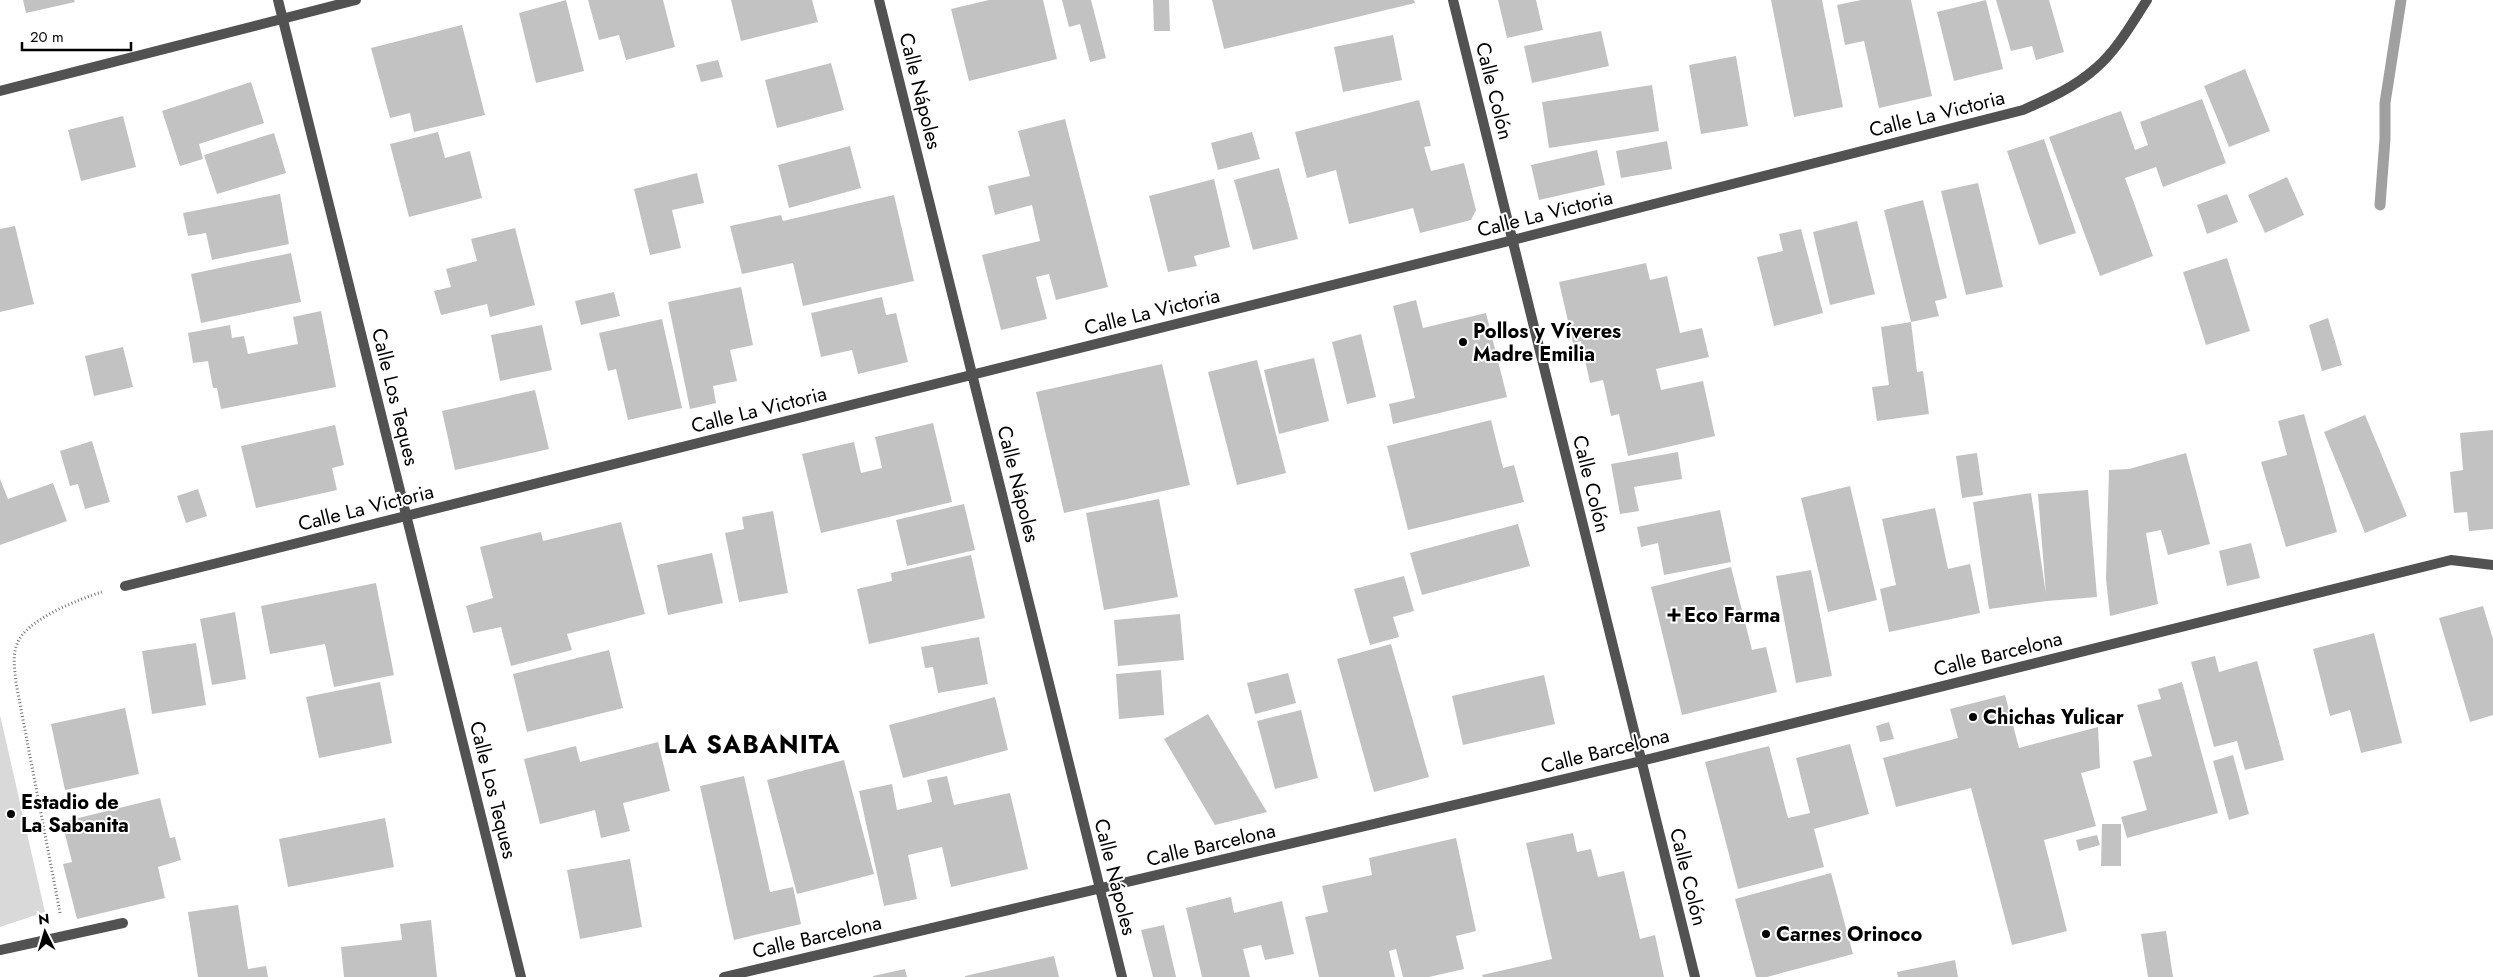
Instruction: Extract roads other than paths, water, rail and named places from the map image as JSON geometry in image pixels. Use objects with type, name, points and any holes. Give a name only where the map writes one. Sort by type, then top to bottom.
[{"type":"street","name":"Calle Los Teques","points":[[278,0],[521,977]]},
{"type":"street","points":[[0,90],[356,0]]},
{"type":"street","name":"Calle Nápoles","points":[[879,0],[1122,977]]},
{"type":"street","name":"Calle Colón","points":[[1454,0],[1695,977]]},
{"type":"street","name":"Calle La Victoria","points":[[125,586],[1513,240],[2022,110],[2054,97],[2096,68],[2123,35],[2147,0]]},
{"type":"street","name":"Calle Barcelona","points":[[724,977],[1641,761],[2451,560],[2493,565]]},
{"type":"street","points":[[0,950],[123,923]]},
{"type":"waterway","points":[[2380,205],[2385,139],[2385,103],[2401,0]]},
{"type":"place","name":"Pollos y Víveres Madre Emilia","points":[[1463,342]]},
{"type":"place","name":"Eco Farma","points":[[1674,615]]},
{"type":"place","name":"Chichas Yulicar","points":[[1973,717]]},
{"type":"place","name":"Estadio de La Sabanita","points":[[11,814]]},
{"type":"place","name":"Carnes Orinoco","points":[[1766,934]]},
{"type":"district","name":"LA SABANITA","points":[[752,744]]}]
